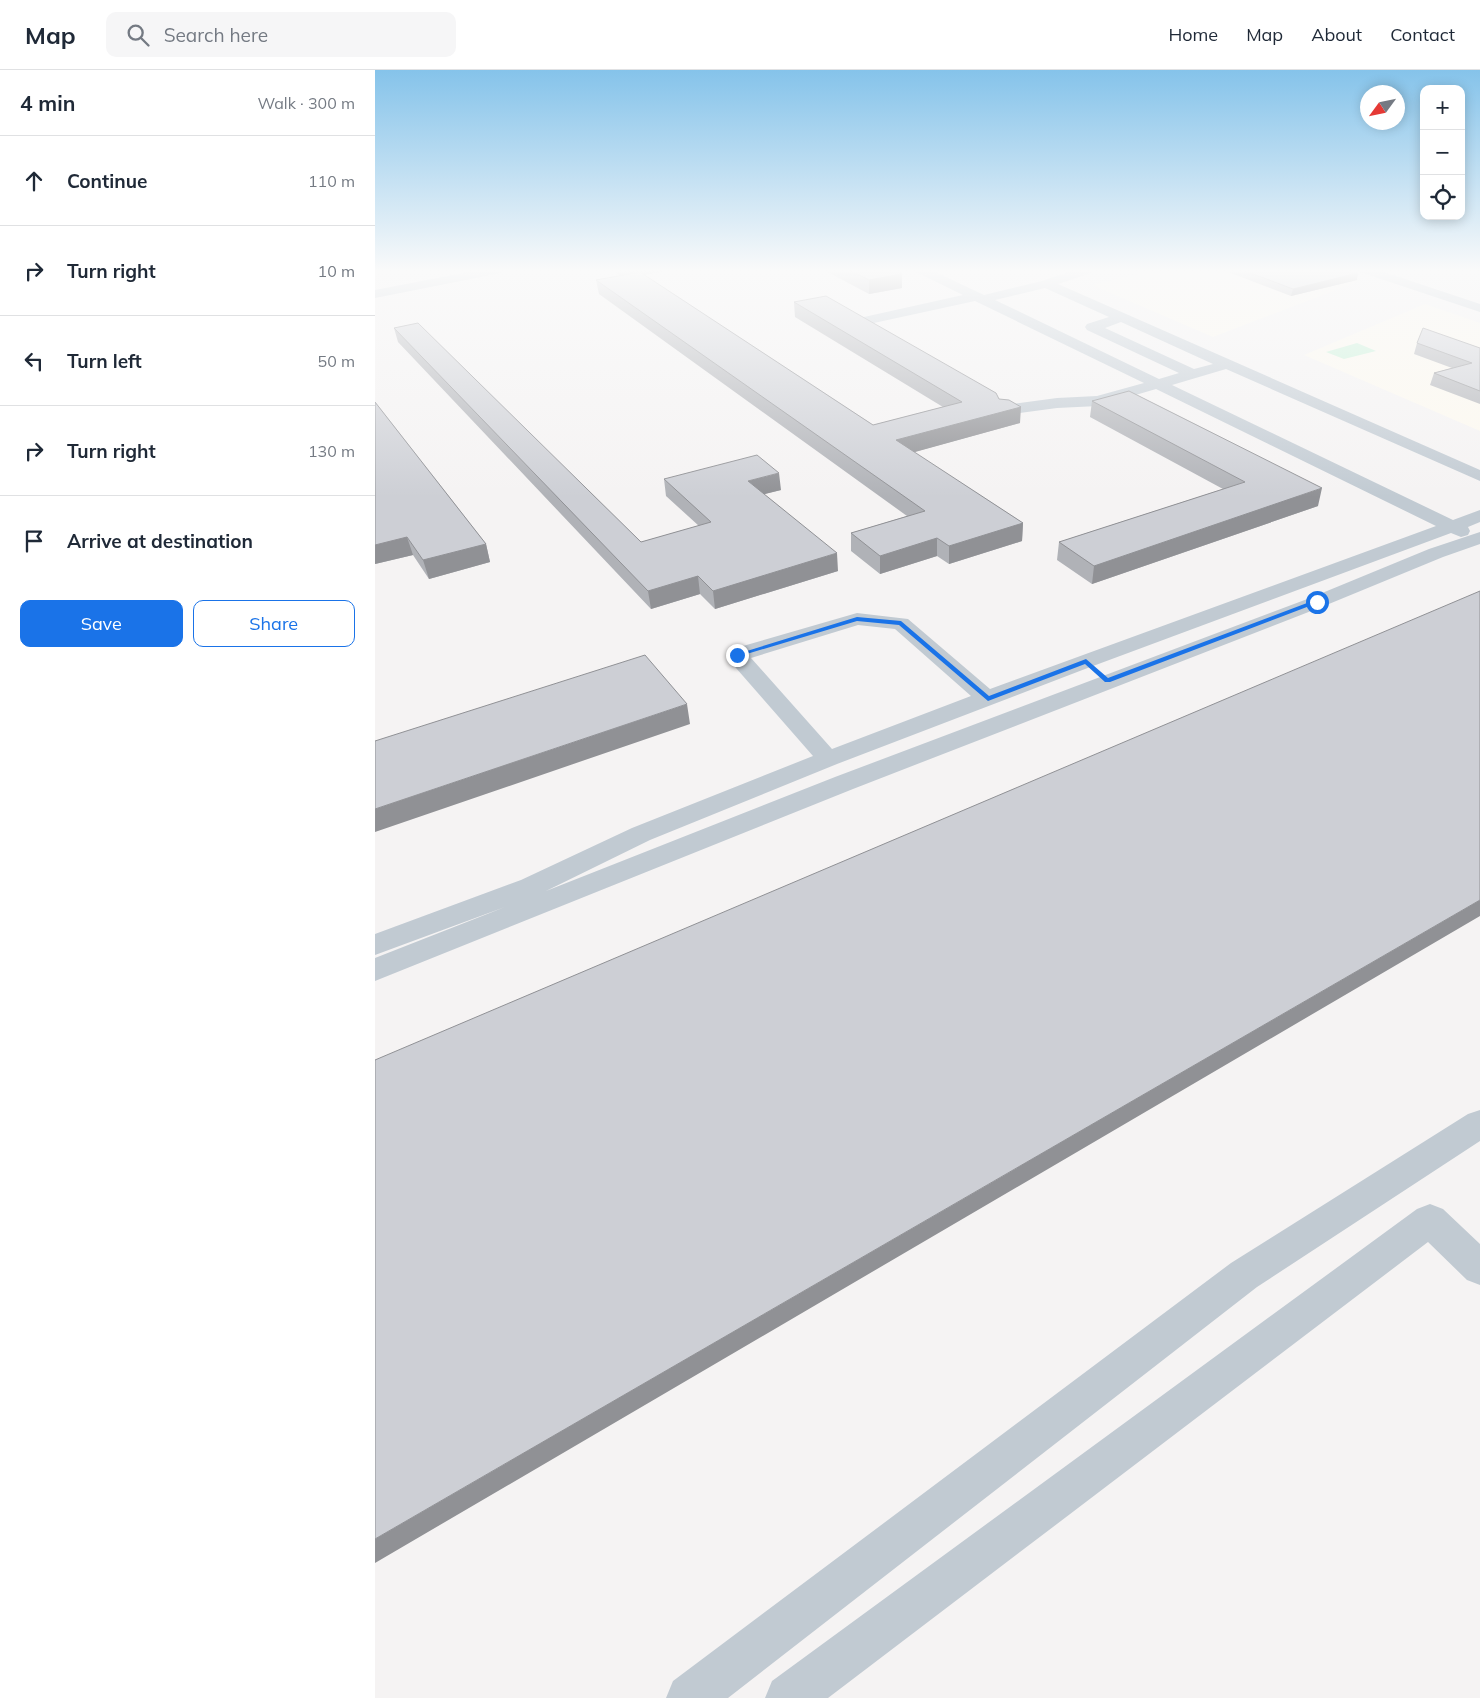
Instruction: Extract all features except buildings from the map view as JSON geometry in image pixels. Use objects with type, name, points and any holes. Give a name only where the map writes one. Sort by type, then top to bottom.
[{"type":"lane","points":[[1078,345],[1451,526],[1479,531]]},
{"type":"lane","points":[[1129,345],[1193,374]]},
{"type":"lane","points":[[1181,345],[1480,476]]},
{"type":"lane","points":[[1005,410],[1057,402],[1098,401],[1225,365]]},
{"type":"lane","points":[[375,945],[531,887],[641,834],[828,760],[1086,661],[1291,587],[1451,526]]},
{"type":"lane","points":[[375,970],[1107,680],[1317,602],[1436,553],[1479,531]]},
{"type":"lane","points":[[828,760],[737,655],[857,619],[901,623],[988,699]]},
{"type":"lane","points":[[1086,661],[1107,680]]},
{"type":"lane","points":[[690,1698],[1244,1275],[1480,1124]]},
{"type":"lane","points":[[789,1698],[1429,1220],[1480,1268]]},
{"type":"shaded area","points":[[1328,345],[1480,345],[1480,431],[1304,355]]},
{"type":"green space","points":[[1350,345],[1362,345],[1376,351],[1344,359],[1326,352]]},
{"type":"route","points":[[737,655],[857,619],[901,623],[988,699],[1086,661],[1107,680],[1317,602]]}]
